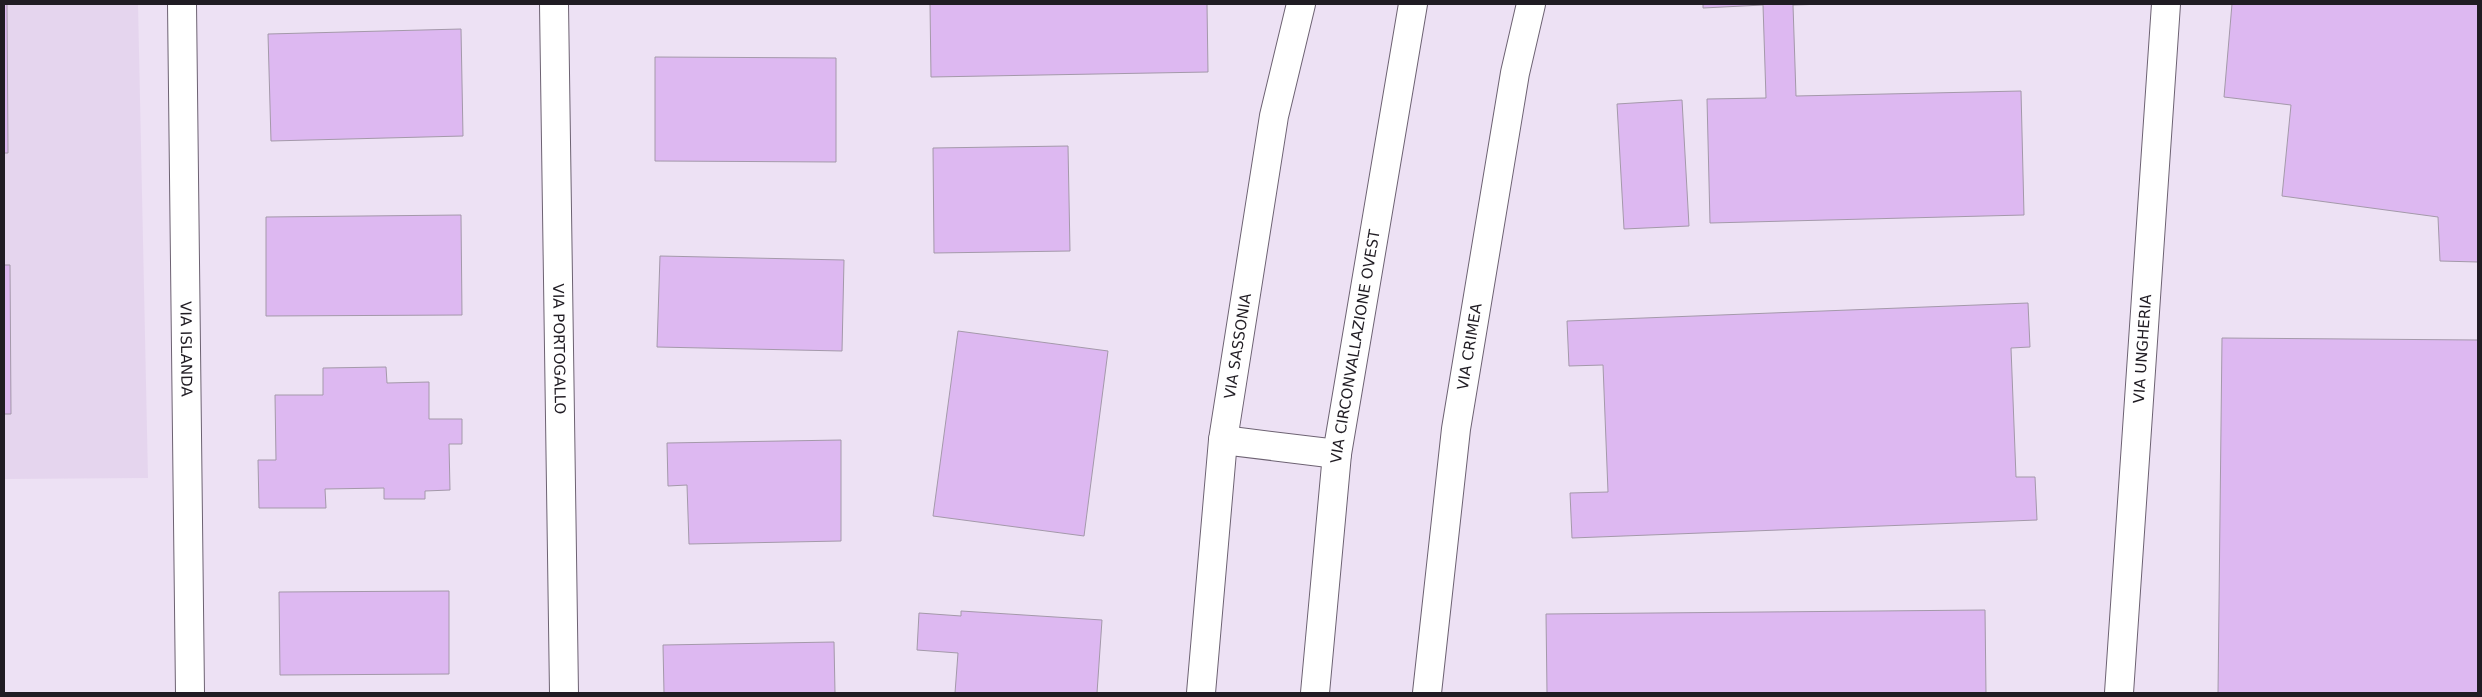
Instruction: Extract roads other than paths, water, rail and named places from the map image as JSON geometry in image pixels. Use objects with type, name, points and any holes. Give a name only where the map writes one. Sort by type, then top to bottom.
[{"type":"street","name":"VIA ISLANDA","points":[[182,4],[190,693]]},
{"type":"street","name":"VIA PORTOGALLO","points":[[554,4],[564,693]]},
{"type":"street","name":"VIA SASSONIA","points":[[1201,693],[1223,440],[1274,116],[1301,4]]},
{"type":"street","name":"VIA CIRCONVALLAZIONE OVEST","points":[[1316,693],[1337,454],[1413,4]]},
{"type":"street","name":"VIA CRIMEA","points":[[1427,693],[1456,429],[1515,73],[1531,4]]},
{"type":"street","name":"VIA UNGHERIA","points":[[2119,693],[2166,4]]},
{"type":"street","points":[[1223,440],[1337,454]]}]
